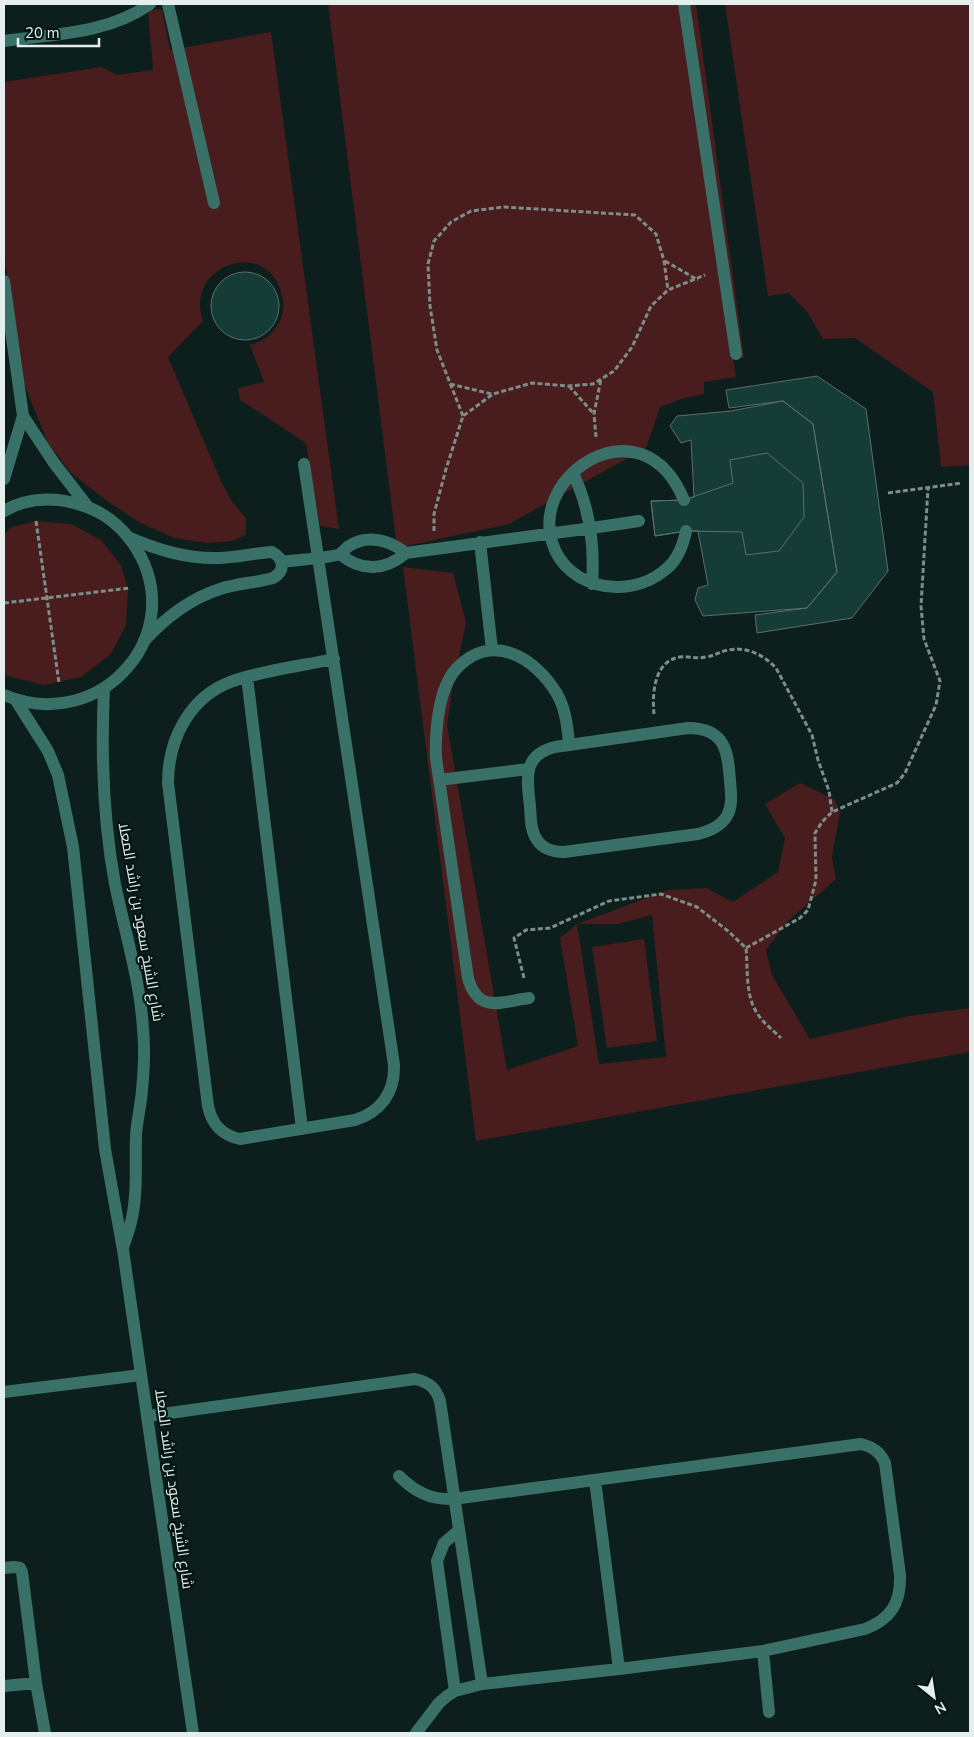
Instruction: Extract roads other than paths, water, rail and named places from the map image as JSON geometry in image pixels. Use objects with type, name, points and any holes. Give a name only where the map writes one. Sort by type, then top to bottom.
[{"type":"street","points":[[4,41],[103,26],[120,21],[150,4]]},
{"type":"street","points":[[168,4],[214,203]]},
{"type":"street","points":[[684,4],[736,354]]},
{"type":"street","points":[[4,281],[23,416],[4,479]]},
{"type":"street","points":[[23,416],[54,463],[88,507]]},
{"type":"street","points":[[684,500],[677,483],[667,470],[654,461],[640,454],[626,452],[605,455],[585,463],[574,472],[556,494],[551,506],[549,520],[553,547],[559,559],[579,578],[592,584],[607,587],[639,585],[654,579],[677,558],[684,543],[686,531]]},
{"type":"street","points":[[304,464],[334,660],[394,1076],[388,1096],[374,1112],[355,1120],[240,1139],[222,1132],[210,1116],[168,783],[170,751],[183,722],[204,698],[231,682],[247,677],[334,660]]},
{"type":"street","points":[[574,472],[588,509],[592,528],[594,547],[592,584]]},
{"type":"street","points":[[4,511],[33,500],[61,500],[88,507],[117,525],[139,552],[151,586],[152,605],[144,641],[134,659],[121,675],[104,688],[85,698],[62,704],[30,704],[9,697]]},
{"type":"street","points":[[340,554],[355,564],[373,568],[391,564],[406,553],[639,520]]},
{"type":"street","points":[[128,537],[150,546],[195,557],[218,558],[272,552],[279,556],[283,562],[279,575],[273,578],[220,589],[198,598],[160,624],[144,641]]},
{"type":"street","points":[[283,562],[340,554],[349,546],[373,539],[385,541],[406,553]]},
{"type":"street","points":[[480,542],[492,650]]},
{"type":"street","points":[[529,998],[488,1003],[476,997],[468,978],[439,780],[435,736],[438,714],[449,679],[456,668],[467,659],[479,653],[492,650],[513,653],[525,659],[548,681],[557,695],[564,711],[569,745]]},
{"type":"street","points":[[247,677],[302,1129]]},
{"type":"street","name":"شارع الشيخ سعود بن راشد المعلا","points":[[104,688],[102,744],[107,832],[115,884],[135,967],[144,1030],[144,1068],[137,1130],[135,1197],[131,1222],[123,1250]]},
{"type":"street","name":"شارع الشيخ سعود بن راشد المعلا","points":[[9,697],[48,750],[58,775],[71,838],[104,1140],[142,1375],[193,1733]]},
{"type":"street","points":[[698,728],[707,730],[722,741],[727,750],[731,806],[728,815],[714,828],[698,834],[564,852],[548,849],[536,839],[533,832],[527,778],[528,769],[538,754],[546,749],[569,745],[659,732],[698,728]]},
{"type":"street","points":[[439,780],[528,769]]},
{"type":"street","points":[[4,1392],[142,1375]]},
{"type":"street","points":[[148,1416],[415,1379],[424,1381],[432,1386],[440,1401],[453,1500],[482,1684]]},
{"type":"street","points":[[399,1476],[421,1494],[442,1500],[453,1500],[853,1444],[869,1446],[881,1456],[885,1463],[901,1586],[898,1598],[886,1618],[876,1625],[865,1629],[763,1651],[482,1684],[455,1691],[439,1703],[416,1733]]},
{"type":"street","points":[[595,1480],[619,1669]]},
{"type":"street","points":[[455,1691],[437,1561],[444,1543],[458,1531]]},
{"type":"street","points":[[4,1568],[20,1568],[22,1572],[36,1683],[45,1733]]},
{"type":"street","points":[[763,1651],[769,1712]]},
{"type":"street","points":[[4,1686],[36,1683]]}]
